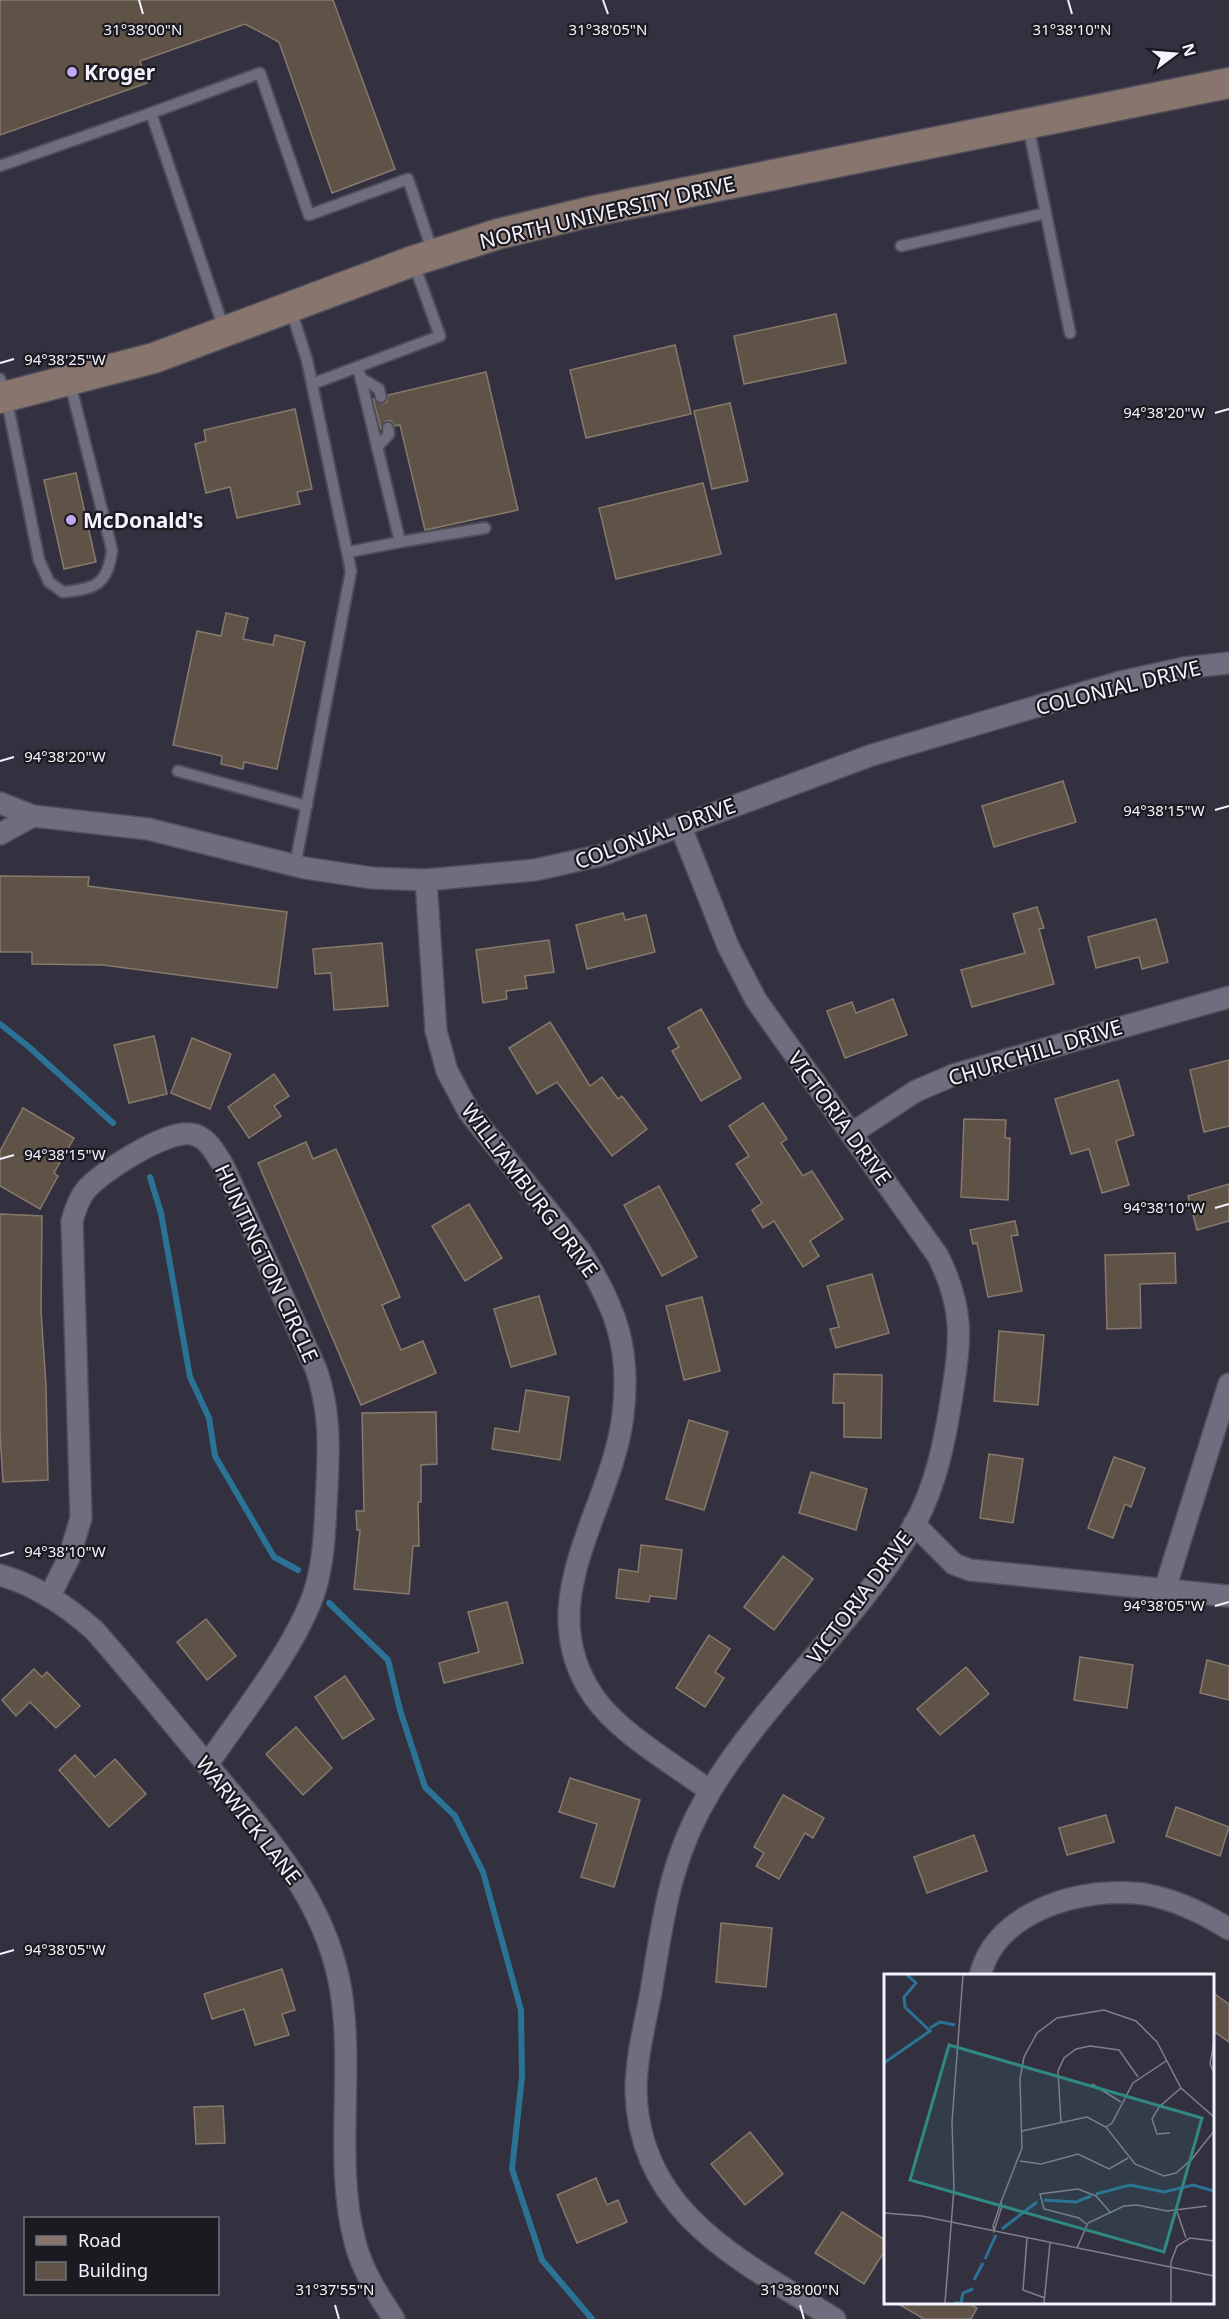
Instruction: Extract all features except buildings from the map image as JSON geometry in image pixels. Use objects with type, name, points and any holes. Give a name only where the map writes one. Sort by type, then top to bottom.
[{"type":"main road","name":"NORTH UNIVERSITY DRIVE","points":[[2,391],[70,381],[154,358],[423,258],[498,234],[589,212],[1229,83]]},
{"type":"street","name":"COLONIAL DRIVE","points":[[0,803],[33,816],[148,829],[296,866],[372,878],[426,880],[501,874],[572,863],[618,849],[872,755],[1120,682],[1184,668],[1229,663]]},
{"type":"street","points":[[0,834],[33,816]]},
{"type":"street","name":"VICTORIA DRIVE","points":[[680,825],[728,946],[746,982],[777,1032],[852,1133],[938,1256],[950,1280],[958,1309],[960,1340],[946,1434],[938,1467],[914,1524],[858,1605],[765,1714],[710,1791],[685,1840],[668,1888],[637,2071],[638,2113],[642,2136],[649,2157],[670,2196],[701,2232],[720,2247],[835,2319]]},
{"type":"street","name":"WILLIAMBURG DRIVE","points":[[426,880],[436,1031],[447,1071],[468,1112],[581,1252],[596,1275],[609,1298],[624,1354],[625,1387],[619,1435],[577,1560],[570,1592],[569,1615],[575,1655],[594,1697],[608,1714],[710,1791]]},
{"type":"street","name":"CHURCHILL DRIVE","points":[[852,1133],[916,1091],[956,1074],[1229,997]]},
{"type":"street","name":"HUNTINGTON CIRCLE","points":[[49,1597],[69,1558],[81,1518],[72,1221],[77,1205],[94,1182],[112,1168],[169,1137],[192,1134],[208,1144],[223,1166],[316,1369],[327,1404],[330,1442],[321,1567],[308,1610],[285,1649],[207,1765]]},
{"type":"street","points":[[1165,1589],[1229,1384]]},
{"type":"street","points":[[914,1524],[954,1564],[970,1570],[1229,1596]]},
{"type":"street","name":"WARWICK LANE","points":[[0,1575],[28,1585],[63,1604],[94,1630],[287,1863],[309,1900],[333,1954],[344,2007],[350,2215],[362,2263],[393,2319]]},
{"type":"street","points":[[981,1974],[988,1954],[1009,1930],[1039,1910],[1077,1897],[1099,1893],[1146,1894],[1194,1910],[1229,1929]]},
{"type":"lane","points":[[0,166],[260,73],[309,214],[408,179],[440,336],[360,373],[312,384]]},
{"type":"lane","points":[[151,113],[225,332]]},
{"type":"lane","points":[[1028,124],[1070,333]]},
{"type":"lane","points":[[901,246],[1046,213]]},
{"type":"lane","points":[[290,307],[312,384],[349,552],[351,571],[296,866]]},
{"type":"lane","points":[[360,373],[379,389],[381,397]]},
{"type":"lane","points":[[360,373],[399,542]]},
{"type":"lane","points":[[2,391],[39,560],[49,582],[63,592],[83,590],[102,582],[110,568],[112,550],[70,381]]},
{"type":"lane","points":[[377,447],[390,434],[388,428]]},
{"type":"lane","points":[[349,552],[485,528]]},
{"type":"lane","points":[[178,771],[307,806]]},
{"type":"waterway","points":[[0,1024],[29,1047],[113,1123]]},
{"type":"waterway","points":[[150,1177],[161,1213],[190,1377],[209,1418],[215,1456],[274,1557],[298,1570]]},
{"type":"waterway","points":[[329,1603],[388,1660],[400,1710],[425,1787],[455,1816],[483,1872],[521,2010],[522,2077],[512,2169],[542,2260],[592,2319]]},
{"type":"place","name":"Kroger","points":[[72,72]]},
{"type":"place","name":"McDonald's","points":[[71,520]]}]
